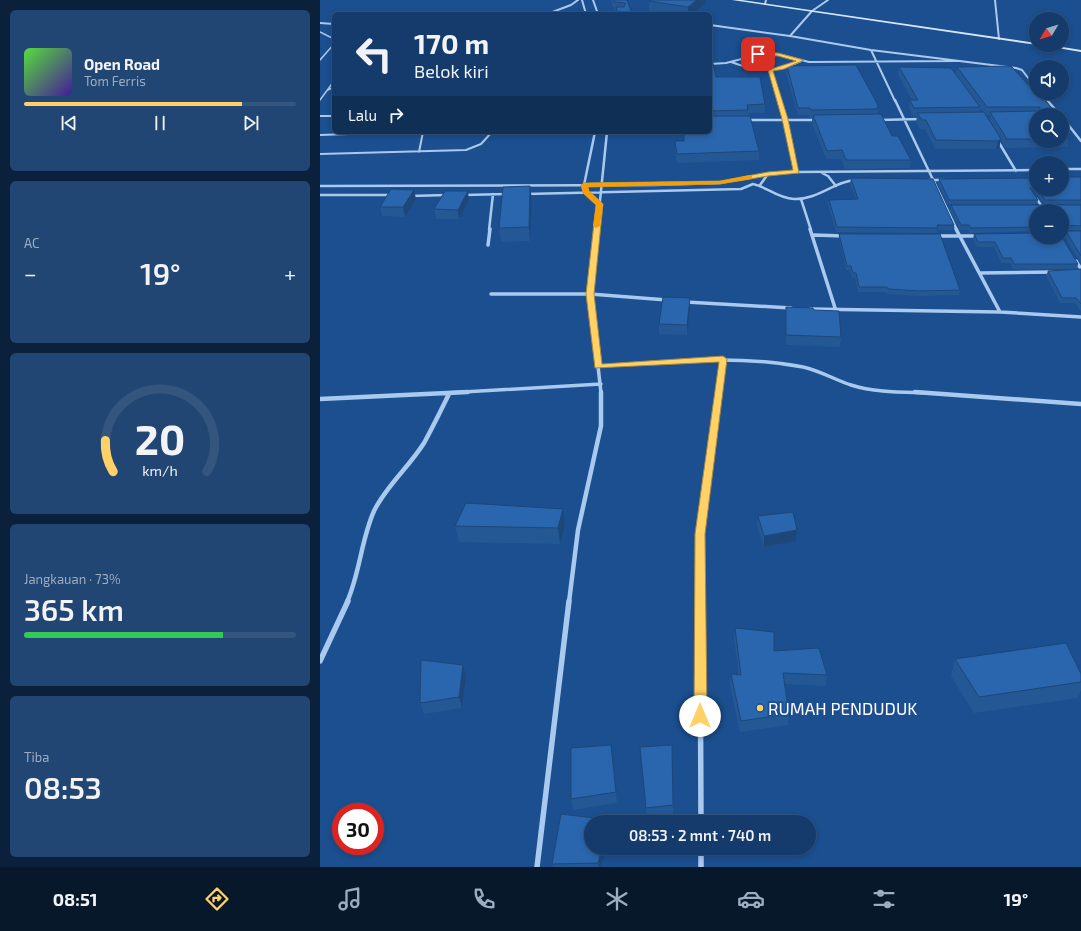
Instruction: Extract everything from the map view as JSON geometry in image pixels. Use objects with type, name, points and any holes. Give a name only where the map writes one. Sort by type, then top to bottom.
[{"type":"main road","points":[[734,0],[766,2],[812,11],[1029,43]]},
{"type":"main road","points":[[1069,49],[1081,51]]},
{"type":"street","points":[[552,12],[571,5],[578,0]]},
{"type":"street","points":[[582,0],[585,12]]},
{"type":"street","points":[[593,0],[597,12]]},
{"type":"street","points":[[790,36],[812,11],[828,0]]},
{"type":"street","points":[[995,0],[1000,39]]},
{"type":"street","points":[[320,23],[332,24]]},
{"type":"street","points":[[712,24],[871,50],[1016,68],[1022,70],[1029,79]]},
{"type":"street","points":[[871,50],[945,207],[962,236],[1000,312]]},
{"type":"street","points":[[712,64],[731,62],[764,53],[778,54],[809,62],[943,63],[964,61]]},
{"type":"street","points":[[731,62],[742,66],[770,70],[783,68],[801,60]]},
{"type":"street","points":[[770,70],[785,119],[797,172]]},
{"type":"street","points":[[1047,100],[1054,108]]},
{"type":"street","points":[[875,120],[925,119]]},
{"type":"street","points":[[740,120],[822,120]]},
{"type":"street","points":[[1069,126],[1081,142]]},
{"type":"street","points":[[595,134],[584,185],[586,192],[599,204]]},
{"type":"street","points":[[537,867],[578,530],[601,426],[601,384],[590,294],[599,204],[603,185],[607,134]]},
{"type":"street","points":[[996,138],[1016,171]]},
{"type":"street","points":[[1069,169],[1081,169]]},
{"type":"street","points":[[321,187],[720,183],[768,174],[797,172],[1029,170]]},
{"type":"street","points":[[820,172],[828,176],[836,186]]},
{"type":"street","points":[[760,185],[768,174]]},
{"type":"street","points":[[523,194],[601,191],[741,189],[749,184],[760,185],[775,194],[801,199],[820,195],[846,181],[863,180]]},
{"type":"street","points":[[926,180],[948,180]]},
{"type":"street","points":[[488,245],[494,194]]},
{"type":"street","points":[[462,195],[508,194]]},
{"type":"street","points":[[320,195],[392,196]]},
{"type":"street","points":[[407,196],[454,195]]},
{"type":"street","points":[[801,199],[814,235],[836,311]]},
{"type":"street","points":[[945,207],[953,207]]},
{"type":"street","points":[[814,235],[845,236]]},
{"type":"street","points":[[931,236],[984,236]]},
{"type":"street","points":[[1073,256],[1081,269]]},
{"type":"street","points":[[980,273],[1058,272]]},
{"type":"street","points":[[1073,272],[1081,272]]},
{"type":"street","points":[[491,294],[590,294],[671,301]]},
{"type":"street","points":[[678,301],[796,308]]},
{"type":"street","points":[[804,309],[836,311],[1000,312],[1081,317]]},
{"type":"street","points":[[598,366],[723,359],[803,367],[826,373],[851,385],[868,389],[1081,404]]},
{"type":"street","points":[[701,815],[700,534],[723,359]]},
{"type":"street","points":[[320,399],[449,394],[601,384]]},
{"type":"street","points":[[320,661],[336,630],[349,598],[367,529],[374,511],[384,493],[400,476],[424,443],[449,394]]},
{"type":"street","points":[[701,855],[701,867]]},
{"type":"lane","points":[[320,32],[332,38]]},
{"type":"lane","points":[[320,60],[332,46]]},
{"type":"lane","points":[[320,100],[332,84]]},
{"type":"lane","points":[[328,90],[332,88]]},
{"type":"lane","points":[[320,116],[332,116]]},
{"type":"lane","points":[[320,134],[332,134]]},
{"type":"lane","points":[[419,152],[423,134]]},
{"type":"lane","points":[[320,154],[419,152],[474,148],[488,141],[491,134]]},
{"type":"building","points":[[614,0],[627,0],[631,12],[617,12],[616,7],[624,7],[626,3],[614,2]]},
{"type":"building","points":[[697,0],[688,7],[649,1]]},
{"type":"building","points":[[712,59],[716,77],[760,77],[765,104],[747,105],[748,110],[712,111]]},
{"type":"building","points":[[856,65],[879,107],[877,107],[878,109],[811,110],[810,108],[798,108],[787,66]]},
{"type":"building","points":[[1011,66],[1029,86],[1029,100],[1045,100],[1051,108],[987,107],[957,67]]},
{"type":"building","points":[[899,67],[951,68],[980,107],[914,108],[910,100],[918,100]]},
{"type":"building","points":[[1029,111],[1029,139],[1007,139],[990,112]]},
{"type":"building","points":[[984,112],[1001,139],[998,141],[936,140],[926,120],[922,120],[917,113]]},
{"type":"building","points":[[881,114],[892,136],[898,136],[911,160],[846,160],[842,150],[827,151],[813,115]]},
{"type":"building","points":[[712,116],[750,116],[759,151],[677,154],[675,141],[684,141],[684,134],[712,134]]},
{"type":"building","points":[[1069,177],[1081,177],[1081,200],[1045,200],[1042,196],[1069,196]]},
{"type":"building","points":[[1029,178],[1029,196],[1035,196],[1038,200],[949,200],[939,179]]},
{"type":"building","points":[[851,179],[933,179],[954,225],[937,225],[938,228],[837,227],[829,200],[858,199]]},
{"type":"building","points":[[530,186],[529,227],[499,228],[503,187]]},
{"type":"building","points":[[391,189],[414,190],[403,207],[380,207]]},
{"type":"building","points":[[445,191],[468,191],[458,210],[434,209]]},
{"type":"building","points":[[951,205],[1029,205],[1029,227],[971,228],[969,225],[961,225]]},
{"type":"building","points":[[1069,205],[1081,205],[1081,226],[1069,225]]},
{"type":"building","points":[[1069,231],[1081,231],[1081,256],[1069,236]]},
{"type":"building","points":[[1029,233],[1029,244],[1066,244],[1078,264],[1014,264],[1011,258],[1003,258],[995,242],[978,242],[974,234]]},
{"type":"building","points":[[839,234],[940,234],[960,290],[920,291],[888,289],[887,287],[859,287],[856,273],[853,273],[851,266],[847,266]]},
{"type":"building","points":[[1081,269],[1081,304],[1076,298],[1062,298],[1048,271]]},
{"type":"building","points":[[663,297],[690,298],[687,325],[659,324]]},
{"type":"building","points":[[786,307],[839,311],[841,337],[786,335]]},
{"type":"building","points":[[466,503],[563,509],[558,528],[455,526]]},
{"type":"building","points":[[793,512],[797,530],[764,536],[758,516]]},
{"type":"building","points":[[735,628],[774,632],[774,651],[819,648],[827,675],[783,673],[789,714],[741,721],[731,674],[741,675]]},
{"type":"building","points":[[1066,643],[1081,674],[1081,682],[979,697],[955,659]]},
{"type":"building","points":[[421,660],[463,665],[459,697],[420,703]]},
{"type":"building","points":[[611,745],[616,792],[571,799],[571,748]]},
{"type":"building","points":[[672,745],[673,805],[646,808],[640,747]]},
{"type":"building","points":[[561,814],[584,817],[584,855],[600,855],[598,863],[552,864]]},
{"type":"slow traffic","points":[[596,226],[599,204],[586,192],[584,185],[720,183],[750,177]]},
{"type":"place","name":"RUMAH PENDUDUK","points":[[760,708]]},
{"type":"route","points":[[700,716],[700,534],[723,359],[598,366],[590,294],[599,204],[586,192],[584,185],[720,183],[768,174],[797,172],[785,119],[770,70],[796,64],[801,60],[771,53],[758,54]]}]
